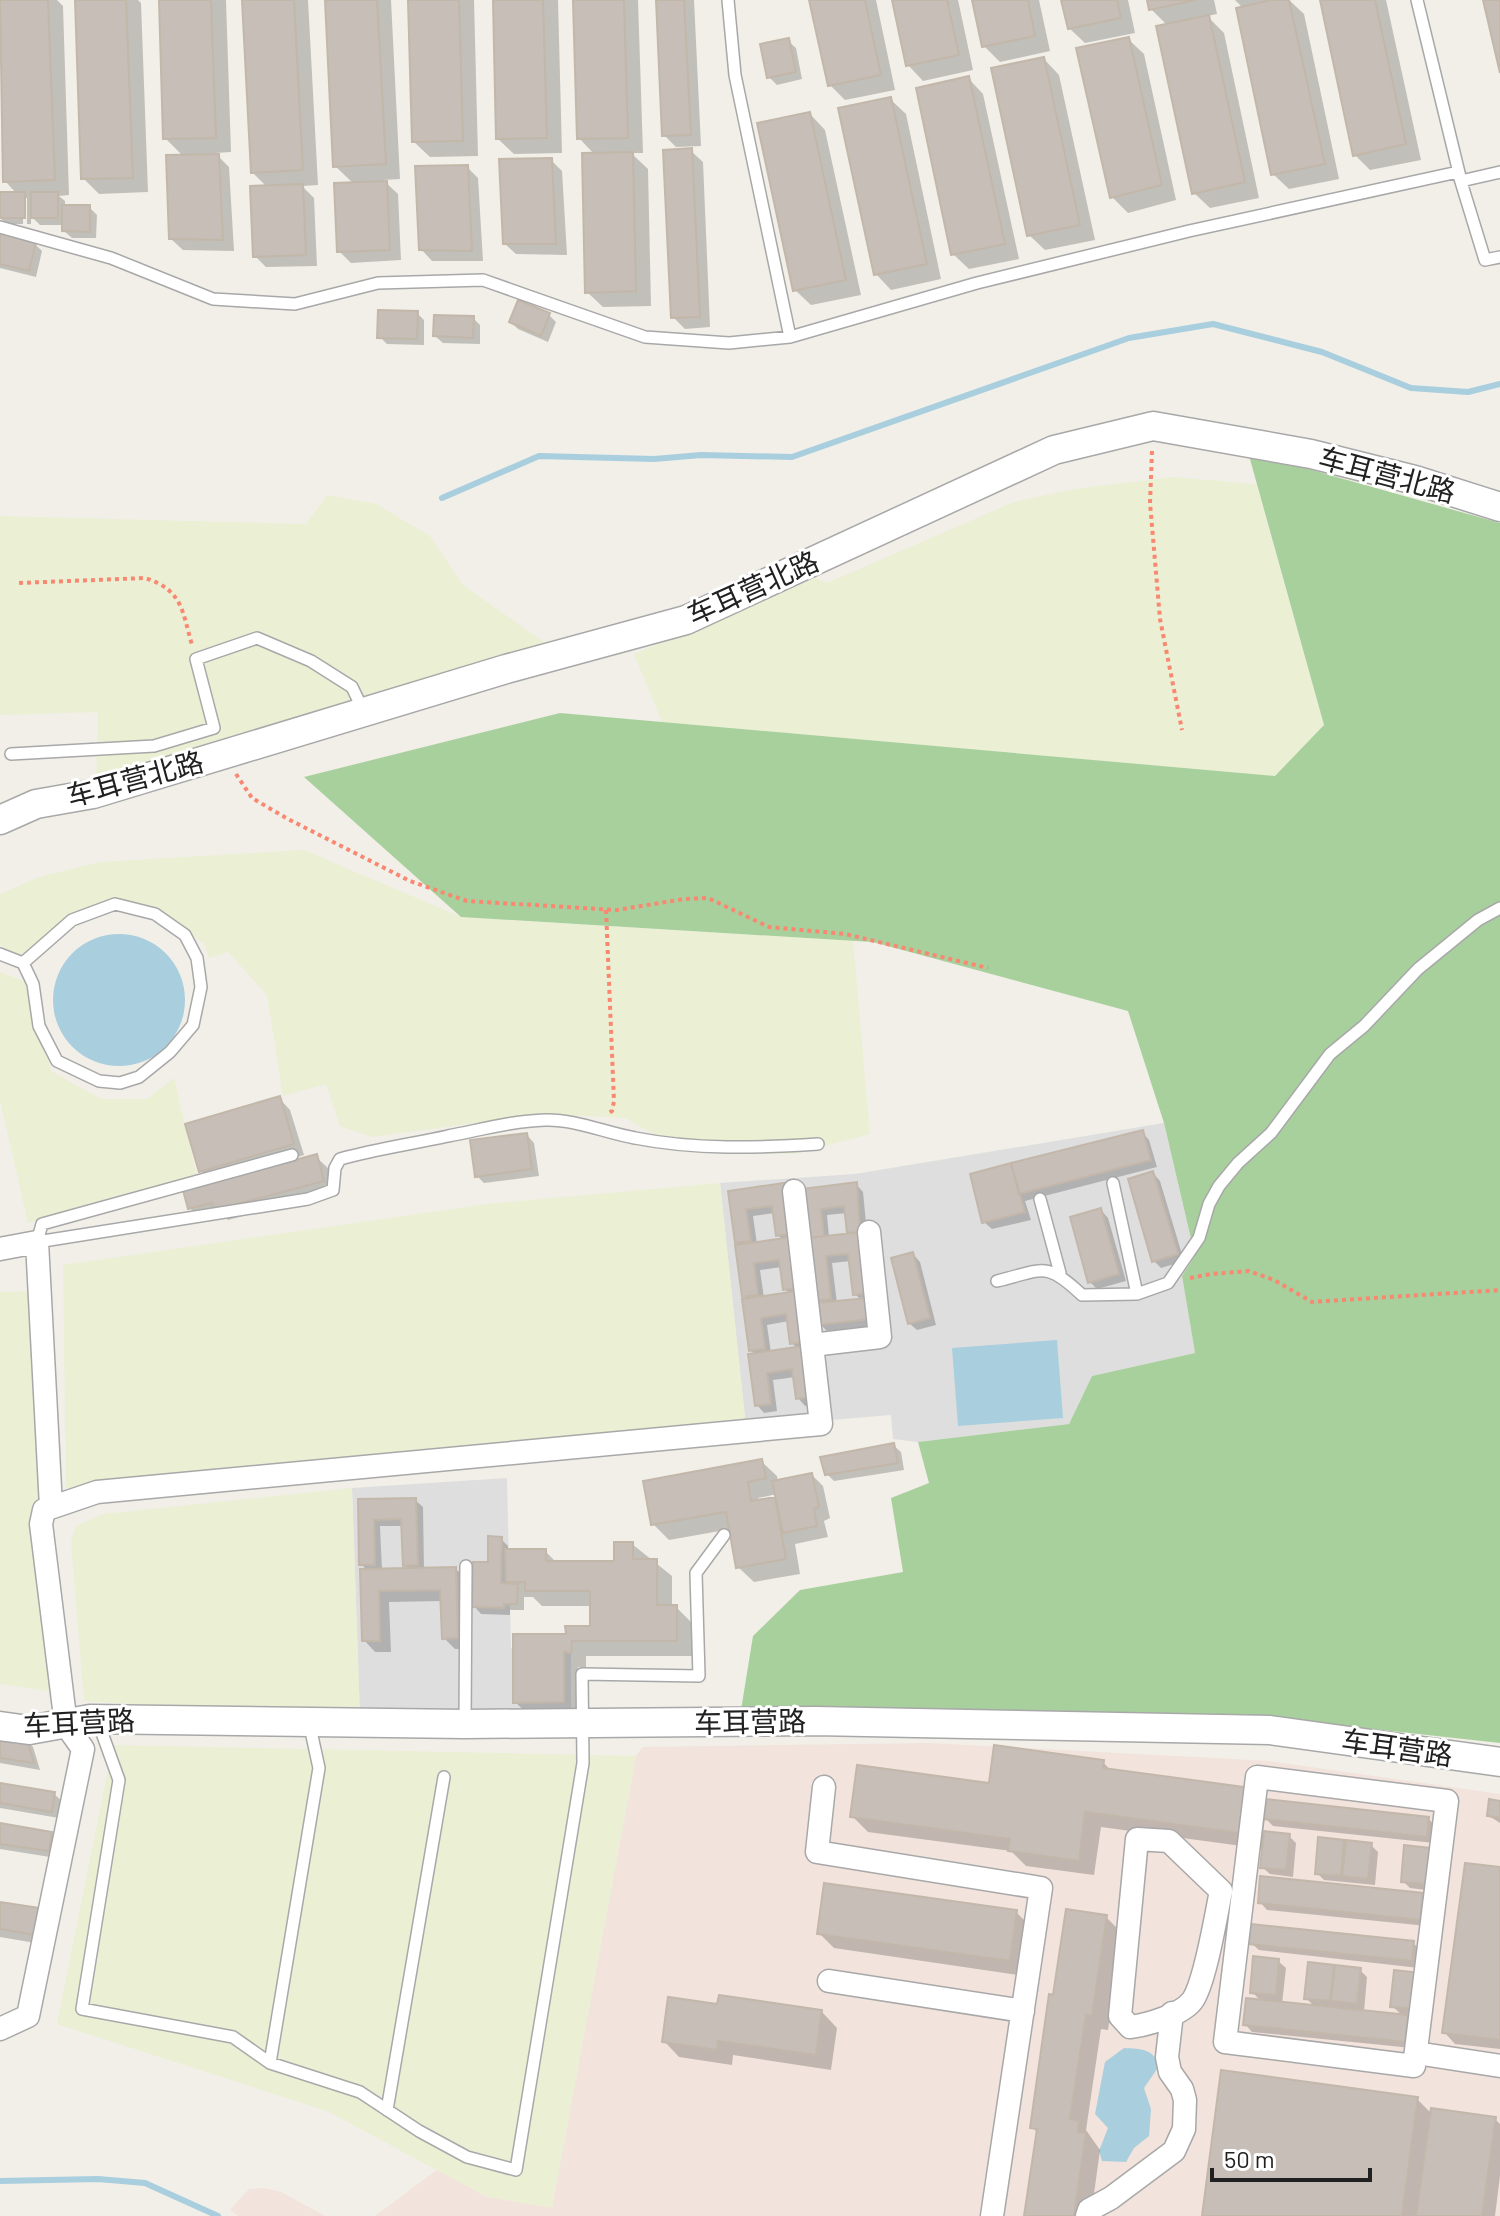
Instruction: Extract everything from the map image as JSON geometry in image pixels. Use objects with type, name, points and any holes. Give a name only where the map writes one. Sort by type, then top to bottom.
[{"type":"street","name":"车耳营北路","points":[[0,820],[36,804],[93,794],[363,711],[686,620],[1054,450],[1153,426],[1311,454],[1415,480],[1500,507]]},
{"type":"street","points":[[0,2029],[28,2016],[83,1749],[66,1725],[41,1524],[44,1510],[97,1492],[821,1424],[794,1191]]},
{"type":"street","points":[[812,1345],[880,1337],[869,1232]]},
{"type":"street","points":[[0,1249],[37,1242],[51,1507]]},
{"type":"street","name":"车耳营路","points":[[0,1726],[29,1730],[97,1719],[465,1724],[815,1721],[1270,1730],[1500,1762]]},
{"type":"street","points":[[1257,1777],[1447,1801],[1416,2053],[1414,2066],[1225,2042],[1257,1777]]},
{"type":"street","points":[[824,1787],[817,1852],[1041,1888],[992,2216]]},
{"type":"street","points":[[1137,1839],[1169,1841],[1221,1891],[1205,1967],[1192,2001],[1172,2013],[1152,2025],[1130,2027],[1120,2016],[1137,1839]]},
{"type":"street","points":[[829,1981],[1023,2011]]},
{"type":"street","points":[[1087,2216],[1089,2210],[1111,2198],[1174,2151],[1184,2129],[1185,2100],[1182,2089],[1170,2072],[1167,2057],[1172,2013]]},
{"type":"street","points":[[1416,2053],[1500,2066]]},
{"type":"lane","points":[[728,0],[735,75],[790,337]]},
{"type":"lane","points":[[1417,0],[1461,181]]},
{"type":"lane","points":[[0,227],[111,258],[213,299],[295,304],[378,283],[483,280],[645,337],[729,343],[790,337],[977,283],[1189,231],[1458,172],[1485,260],[1500,257]]},
{"type":"lane","points":[[1461,181],[1500,172]]},
{"type":"lane","points":[[11,754],[154,746],[214,728],[196,659],[257,638],[311,661],[352,687],[363,711]]},
{"type":"lane","points":[[0,954],[23,963],[33,984],[39,1026],[57,1061],[99,1081],[120,1083],[139,1077],[170,1052],[193,1025],[201,987],[197,958],[185,935],[155,914],[115,904],[101,909],[72,920],[23,963]]},
{"type":"lane","points":[[1040,1199],[1060,1273],[1082,1295],[1137,1294],[1168,1283],[1199,1238],[1209,1204],[1219,1186],[1238,1163],[1271,1133],[1330,1054],[1364,1026],[1418,969],[1478,920],[1500,908]]},
{"type":"lane","points":[[292,1155],[42,1224],[37,1242],[308,1199],[333,1190],[335,1168],[340,1159],[385,1147],[518,1122],[548,1120],[694,1146],[762,1148],[818,1144]]},
{"type":"lane","points":[[1113,1183],[1137,1294]]},
{"type":"lane","points":[[997,1281],[1044,1270],[1060,1273]]},
{"type":"lane","points":[[97,1719],[119,1780],[82,2009],[233,2037],[270,2063],[360,2092],[467,2157],[516,2170],[583,1763],[582,1674],[699,1676],[696,1573],[724,1535]]},
{"type":"lane","points":[[465,1724],[466,1566]]},
{"type":"lane","points":[[270,2063],[319,1768],[308,1722]]},
{"type":"lane","points":[[387,2110],[444,1777]]},
{"type":"path","points":[[1153,426],[1150,503],[1160,619],[1182,730]]},
{"type":"path","points":[[19,583],[145,578],[164,584],[180,602],[196,659]]},
{"type":"path","points":[[228,753],[238,778],[252,798],[410,881],[467,901],[606,909],[708,898],[769,927],[845,934],[988,968]]},
{"type":"path","points":[[588,1127],[612,1111],[614,1101],[606,909]]},
{"type":"path","points":[[1168,1283],[1211,1274],[1249,1271],[1274,1280],[1312,1302],[1500,1290]]},
{"type":"shaded area","points":[[1164,1123],[1195,1256],[1182,1276],[1195,1353],[1092,1376],[1069,1424],[918,1442],[893,1439],[891,1415],[746,1427],[720,1183],[855,1174]]},
{"type":"shaded area","points":[[507,1478],[511,1648],[571,1650],[571,1715],[360,1718],[352,1488]]},
{"type":"shaded area","points":[[930,1743],[1269,1761],[1500,1794],[1500,2216],[375,2216],[438,2169],[487,2197],[552,2207],[636,1756],[643,1747]]},
{"type":"shaded area","points":[[249,2189],[281,2192],[325,2216],[238,2216],[230,2210]]},
{"type":"green space","points":[[1248,452],[1500,523],[1500,1743],[1273,1718],[741,1710],[753,1636],[800,1590],[903,1572],[891,1498],[929,1483],[918,1442],[1069,1424],[1092,1376],[1195,1353],[1182,1276],[1195,1256],[1164,1123],[1128,1011],[873,942],[461,917],[304,777],[560,713],[1275,776],[1324,725]]},
{"type":"green space","points":[[1173,477],[1256,484],[1324,725],[1275,776],[662,722],[634,654],[816,578],[827,583],[1014,502],[1074,489]]},
{"type":"green space","points":[[327,495],[376,504],[430,536],[463,585],[555,650],[96,784],[98,712],[0,715],[0,516],[306,524]]},
{"type":"green space","points":[[304,850],[461,917],[853,941],[870,1134],[795,1154],[686,1152],[625,1118],[542,1114],[372,1137],[340,1126],[326,1084],[283,1096],[267,995],[228,952],[209,958],[204,943],[150,911],[95,912],[21,962],[0,945],[0,894],[39,877],[100,862]]},
{"type":"green space","points":[[0,972],[24,981],[51,1071],[101,1099],[147,1099],[174,1078],[198,1181],[28,1223],[0,1100]]},
{"type":"green space","points":[[720,1183],[746,1427],[228,1467],[66,1488],[63,1265],[487,1204]]},
{"type":"green space","points":[[39,1291],[38,1499],[33,1524],[57,1692],[0,1684],[0,1292]]},
{"type":"green space","points":[[352,1488],[360,1718],[84,1701],[71,1542],[76,1526],[103,1514]]},
{"type":"green space","points":[[113,1745],[636,1756],[552,2208],[487,2197],[327,2111],[57,2024]]},
{"type":"water","points":[[119,934],[144,939],[166,953],[180,975],[185,1000],[180,1025],[166,1047],[144,1061],[119,1066],[94,1061],[72,1047],[58,1025],[53,1000],[58,975],[72,953],[94,939]]},
{"type":"water","points":[[1057,1340],[1063,1418],[958,1426],[952,1348]]},
{"type":"water","points":[[1124,2048],[1150,2053],[1159,2066],[1144,2088],[1151,2109],[1149,2136],[1134,2148],[1126,2162],[1102,2161],[1099,2151],[1108,2128],[1095,2114],[1105,2062]]},
{"type":"building","points":[[0,0],[48,0],[55,180],[3,182]]},
{"type":"building","points":[[75,0],[126,0],[133,178],[81,179]]},
{"type":"building","points":[[159,0],[211,0],[216,138],[163,139]]},
{"type":"building","points":[[242,0],[294,0],[303,170],[251,173]]},
{"type":"building","points":[[325,0],[377,0],[386,164],[333,167]]},
{"type":"building","points":[[408,0],[459,0],[463,141],[412,142]]},
{"type":"building","points":[[493,0],[543,0],[547,138],[496,139]]},
{"type":"building","points":[[573,0],[624,0],[628,138],[577,139]]},
{"type":"building","points":[[656,0],[684,0],[691,135],[662,136]]},
{"type":"building","points":[[809,0],[865,0],[881,75],[828,86]]},
{"type":"building","points":[[892,0],[947,0],[959,55],[906,66]]},
{"type":"building","points":[[972,0],[1028,0],[1035,36],[982,47]]},
{"type":"building","points":[[1061,0],[1117,0],[1121,18],[1068,29]]},
{"type":"building","points":[[1147,0],[1196,0],[1149,10]]},
{"type":"building","points":[[1271,0],[1289,0],[1325,164],[1271,175],[1236,8]]},
{"type":"building","points":[[1320,0],[1375,0],[1406,144],[1353,156]]},
{"type":"building","points":[[1483,0],[1500,0],[1500,73]]},
{"type":"building","points":[[1209,15],[1245,182],[1192,194],[1156,26]]},
{"type":"building","points":[[1129,37],[1162,185],[1110,198],[1076,48]]},
{"type":"building","points":[[789,38],[796,72],[767,78],[760,44]]},
{"type":"building","points":[[1044,57],[1080,225],[1027,236],[991,68]]},
{"type":"building","points":[[969,76],[1005,244],[951,255],[916,88]]},
{"type":"building","points":[[891,97],[927,264],[874,275],[838,108]]},
{"type":"building","points":[[810,112],[846,280],[793,291],[757,123]]},
{"type":"building","points":[[692,148],[700,317],[671,318],[663,150]]},
{"type":"building","points":[[633,152],[636,291],[585,293],[582,153]]},
{"type":"building","points":[[219,154],[223,240],[169,239],[166,155]]},
{"type":"building","points":[[552,158],[556,244],[503,244],[499,159]]},
{"type":"building","points":[[468,165],[472,251],[419,250],[415,166]]},
{"type":"building","points":[[387,181],[390,250],[337,252],[334,183]]},
{"type":"building","points":[[303,184],[306,255],[253,257],[250,186]]},
{"type":"building","points":[[0,192],[25,192],[25,218],[0,218]]},
{"type":"building","points":[[31,192],[58,192],[58,218],[31,218]]},
{"type":"building","points":[[62,205],[90,205],[90,232],[62,231]]},
{"type":"building","points":[[0,233],[36,242],[29,271],[0,264]]},
{"type":"building","points":[[518,300],[550,313],[541,336],[509,322]]},
{"type":"building","points":[[378,310],[418,311],[417,339],[377,338]]},
{"type":"building","points":[[434,315],[474,316],[473,338],[433,336]]},
{"type":"building","points":[[280,1096],[294,1144],[199,1172],[185,1124]]},
{"type":"building","points":[[1143,1130],[1151,1160],[1019,1194],[1011,1163]]},
{"type":"building","points":[[527,1133],[532,1169],[475,1177],[470,1140]]},
{"type":"building","points":[[317,1154],[324,1181],[214,1210],[212,1203],[188,1209],[183,1190]]},
{"type":"building","points":[[1011,1163],[1025,1212],[982,1223],[970,1174]]},
{"type":"building","points":[[1153,1171],[1178,1254],[1152,1262],[1128,1179]]},
{"type":"building","points":[[857,1182],[860,1232],[847,1233],[844,1206],[821,1209],[824,1236],[809,1238],[801,1189]]},
{"type":"building","points":[[784,1183],[791,1234],[776,1236],[772,1206],[746,1209],[751,1241],[735,1243],[728,1191]]},
{"type":"building","points":[[1101,1208],[1119,1274],[1088,1283],[1070,1217]]},
{"type":"building","points":[[860,1232],[867,1293],[853,1295],[848,1254],[826,1256],[831,1299],[816,1301],[809,1238]]},
{"type":"building","points":[[792,1237],[799,1288],[783,1290],[779,1260],[754,1263],[758,1295],[742,1297],[735,1245]]},
{"type":"building","points":[[913,1252],[930,1318],[908,1324],[891,1258]]},
{"type":"building","points":[[798,1291],[805,1342],[790,1344],[786,1314],[761,1318],[765,1349],[749,1351],[742,1299]]},
{"type":"building","points":[[867,1298],[869,1319],[818,1325],[816,1303]]},
{"type":"building","points":[[804,1346],[812,1397],[796,1399],[792,1369],[767,1373],[771,1404],[755,1406],[748,1354]]},
{"type":"building","points":[[894,1443],[898,1463],[825,1475],[820,1457]]},
{"type":"building","points":[[762,1459],[766,1478],[748,1482],[751,1501],[775,1497],[786,1559],[736,1568],[726,1512],[651,1525],[643,1481]]},
{"type":"building","points":[[812,1473],[819,1507],[814,1509],[817,1526],[783,1533],[772,1481]]},
{"type":"building","points":[[416,1498],[418,1565],[403,1566],[401,1519],[374,1520],[375,1565],[359,1565],[358,1499]]},
{"type":"building","points":[[488,1536],[502,1537],[501,1583],[518,1584],[517,1604],[504,1604],[504,1608],[472,1607],[473,1562],[488,1562]]},
{"type":"building","points":[[614,1542],[633,1542],[633,1559],[657,1559],[657,1605],[677,1605],[677,1641],[572,1641],[571,1653],[564,1652],[564,1702],[513,1703],[513,1634],[566,1634],[565,1626],[590,1626],[590,1591],[525,1591],[525,1582],[506,1582],[505,1549],[546,1549],[546,1561],[614,1561]]},
{"type":"building","points":[[456,1567],[458,1638],[442,1639],[440,1590],[379,1591],[380,1641],[362,1641],[360,1569]]},
{"type":"building","points":[[0,1734],[26,1737],[34,1763],[0,1758]]},
{"type":"building","points":[[994,1745],[1104,1760],[1103,1768],[1252,1788],[1246,1834],[1085,1812],[1079,1861],[1008,1851],[1010,1839],[850,1817],[857,1765],[989,1783]]},
{"type":"building","points":[[0,1783],[55,1792],[52,1812],[0,1803]]},
{"type":"building","points":[[1266,1799],[1429,1817],[1427,1837],[1264,1819]]},
{"type":"building","points":[[1489,1799],[1500,1801],[1500,1818],[1487,1816]]},
{"type":"building","points":[[0,1823],[52,1832],[49,1851],[0,1844]]},
{"type":"building","points":[[1264,1831],[1290,1834],[1286,1870],[1260,1868]]},
{"type":"building","points":[[1318,1837],[1344,1840],[1341,1876],[1315,1874]]},
{"type":"building","points":[[1346,1840],[1372,1843],[1368,1879],[1342,1876]]},
{"type":"building","points":[[1404,1845],[1430,1848],[1427,1884],[1401,1882]]},
{"type":"building","points":[[1465,1863],[1500,1867],[1500,2040],[1442,2033]]},
{"type":"building","points":[[1260,1876],[1423,1893],[1420,1920],[1258,1903]]},
{"type":"building","points":[[824,1883],[1017,1910],[1010,1961],[817,1934]]},
{"type":"building","points":[[0,1902],[40,1908],[36,1935],[0,1929]]},
{"type":"building","points":[[1066,1909],[1107,1915],[1092,2016],[1086,2015],[1070,2119],[1079,2121],[1078,2132],[1086,2133],[1074,2216],[1024,2216],[1037,2129],[1030,2128],[1049,1994],[1053,1995]]},
{"type":"building","points":[[1251,1924],[1414,1941],[1412,1961],[1249,1944]]},
{"type":"building","points":[[1253,1956],[1279,1959],[1276,1995],[1250,1993]]},
{"type":"building","points":[[1308,1962],[1334,1965],[1330,2001],[1304,1999]]},
{"type":"building","points":[[1335,1965],[1361,1968],[1357,2004],[1331,2001]]},
{"type":"building","points":[[1394,1970],[1420,1973],[1416,2009],[1390,2007]]},
{"type":"building","points":[[719,1995],[822,2010],[816,2055],[718,2041],[717,2050],[662,2042],[668,1997],[717,2004]]},
{"type":"building","points":[[1246,1998],[1408,2015],[1405,2042],[1243,2025]]},
{"type":"building","points":[[1221,2070],[1418,2097],[1402,2216],[1202,2216]]},
{"type":"building","points":[[1431,2108],[1496,2117],[1482,2216],[1416,2216]]},
{"type":"waterway","points":[[442,498],[539,456],[654,459],[701,455],[792,457],[1129,338],[1213,324],[1322,352],[1411,388],[1468,392],[1500,384]]},
{"type":"waterway","points":[[0,2181],[98,2179],[145,2183],[218,2216]]}]
